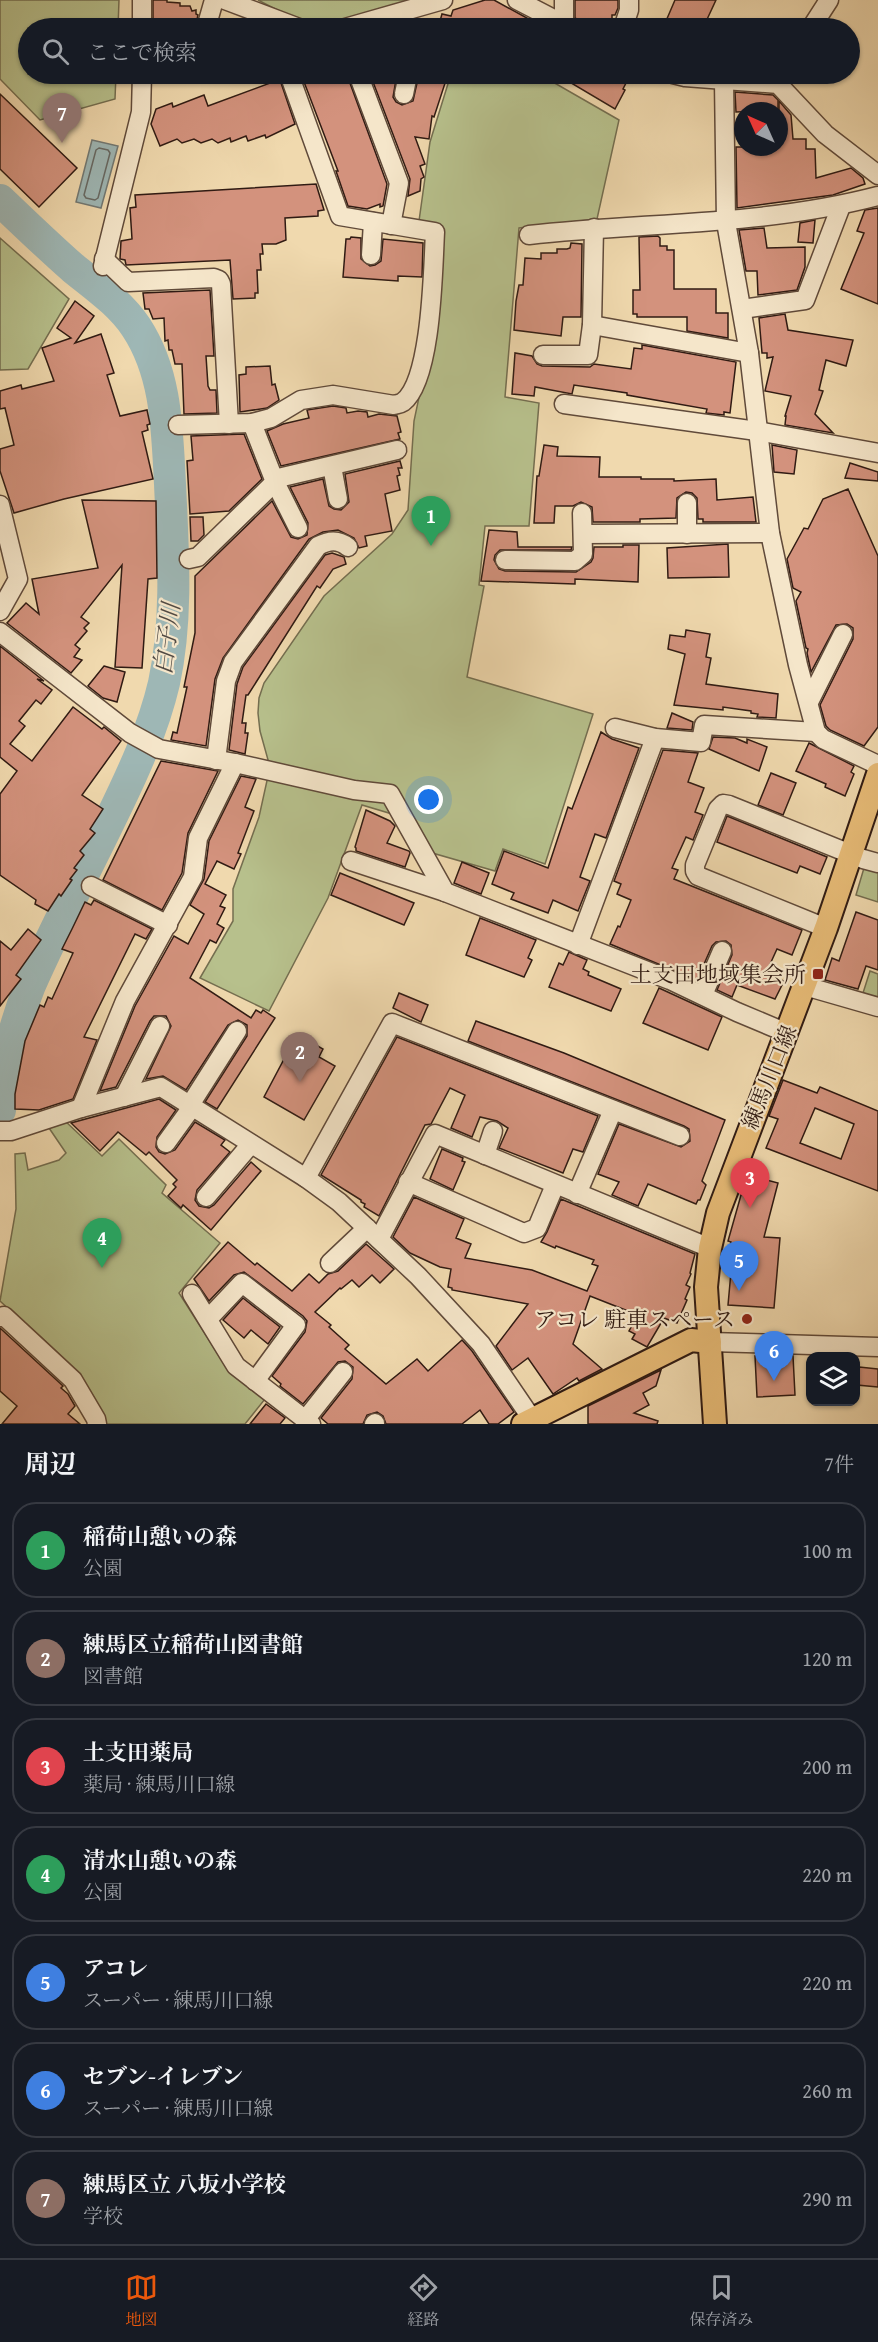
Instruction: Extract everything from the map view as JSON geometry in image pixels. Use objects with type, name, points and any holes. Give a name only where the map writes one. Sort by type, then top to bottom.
[{"type":"main road","name":"練馬川口線","points":[[715,1424],[706,1287],[710,1248],[718,1213],[731,1173],[805,986],[878,774]]},
{"type":"main road","points":[[527,1422],[691,1340],[710,1342]]},
{"type":"street","points":[[142,0],[142,18]]},
{"type":"street","points":[[209,18],[214,0]]},
{"type":"street","points":[[226,0],[273,18]]},
{"type":"street","points":[[404,18],[443,0]]},
{"type":"street","points":[[517,0],[550,18]]},
{"type":"street","points":[[564,0],[566,18]]},
{"type":"street","points":[[626,18],[629,0]]},
{"type":"street","points":[[817,18],[829,0]]},
{"type":"street","points":[[141,84],[141,112],[103,262],[128,282],[214,278],[219,280],[229,424]]},
{"type":"street","points":[[178,425],[252,423],[271,418],[300,400],[333,395],[394,405],[402,402],[416,383],[430,324],[435,232],[340,216],[293,84]]},
{"type":"street","points":[[362,84],[399,183],[371,255]]},
{"type":"street","points":[[404,94],[406,84]]},
{"type":"street","points":[[724,84],[726,222],[749,353],[770,533],[798,665],[816,732],[823,739],[878,765]]},
{"type":"street","points":[[785,84],[825,134],[878,175]]},
{"type":"street","points":[[529,235],[594,228],[726,222],[841,206],[878,196]]},
{"type":"street","points":[[742,309],[805,300],[841,206]]},
{"type":"street","points":[[543,355],[588,355],[592,325],[594,228]]},
{"type":"street","points":[[592,325],[749,353]]},
{"type":"street","points":[[564,404],[757,430],[878,453]]},
{"type":"street","points":[[252,423],[275,480],[298,528]]},
{"type":"street","points":[[189,559],[198,557],[275,480],[398,450]]},
{"type":"street","points":[[332,466],[338,499]]},
{"type":"street","points":[[687,503],[687,534]]},
{"type":"street","points":[[0,505],[18,579],[0,611]]},
{"type":"street","points":[[505,560],[575,561],[583,554],[582,513]]},
{"type":"street","points":[[583,534],[770,533]]},
{"type":"street","points":[[216,760],[226,681],[233,662],[318,546],[336,541],[348,547]]},
{"type":"street","points":[[0,632],[132,735],[155,748],[235,763],[354,790],[390,794],[445,892]]},
{"type":"street","points":[[809,702],[843,634]]},
{"type":"street","points":[[615,728],[656,738],[702,742],[704,726],[816,732]]},
{"type":"street","points":[[578,945],[656,738]]},
{"type":"street","points":[[81,1108],[125,1001],[193,877],[198,838],[235,763]]},
{"type":"street","points":[[826,928],[698,876],[694,871],[695,865],[718,809],[723,804],[878,863]]},
{"type":"street","points":[[351,861],[445,892],[653,973],[787,1033]]},
{"type":"street","points":[[92,886],[168,925]]},
{"type":"street","points":[[703,995],[722,951]]},
{"type":"street","points":[[805,986],[878,1007]]},
{"type":"street","points":[[306,1178],[392,1023],[680,1136]]},
{"type":"street","points":[[124,1097],[160,1026]]},
{"type":"street","points":[[166,1143],[237,1031]]},
{"type":"street","points":[[4,1131],[161,1087],[306,1178],[339,1202],[418,1276],[481,1344],[527,1422]]},
{"type":"street","points":[[577,1194],[613,1110]]},
{"type":"street","points":[[484,1155],[494,1131]]},
{"type":"street","points":[[330,1263],[373,1234],[408,1182],[435,1134],[710,1248]]},
{"type":"street","points":[[206,1197],[251,1144]]},
{"type":"street","points":[[408,1182],[524,1233],[537,1228],[555,1185]]},
{"type":"street","points":[[208,1320],[242,1283],[296,1325],[255,1381]]},
{"type":"street","points":[[192,1294],[236,1366],[308,1422],[343,1372]]},
{"type":"street","points":[[0,1317],[4,1316],[74,1380],[97,1424]]},
{"type":"street","points":[[710,1342],[878,1347]]},
{"type":"green space","points":[[0,0],[119,0],[118,18],[18,18],[18,84],[116,84],[115,99],[40,120],[0,79]]},
{"type":"green space","points":[[258,0],[420,0],[366,18],[296,18]]},
{"type":"green space","points":[[448,84],[556,84],[619,120],[597,219],[519,228],[505,397],[539,403],[529,526],[485,526],[479,585],[484,586],[467,677],[593,714],[545,864],[503,849],[495,871],[429,852],[412,820],[362,805],[328,898],[269,1011],[200,978],[233,921],[233,889],[259,817],[270,767],[260,731],[258,713],[259,698],[264,683],[324,596],[392,534],[408,510],[414,421],[435,321],[440,234],[419,221],[430,142]]},
{"type":"green space","points":[[0,238],[69,299],[28,369],[0,370]]},
{"type":"green space","points":[[864,868],[878,872],[878,902],[856,895]]},
{"type":"green space","points":[[870,971],[878,974],[878,998],[863,993]]},
{"type":"green space","points":[[63,1119],[102,1156],[119,1139],[166,1185],[162,1193],[220,1243],[179,1293],[230,1373],[265,1399],[245,1424],[104,1424],[99,1407],[77,1373],[46,1341],[0,1301],[16,1209],[15,1154],[25,1153],[28,1170],[59,1160],[66,1153],[47,1125]]},
{"type":"water","points":[[92,140],[118,146],[101,208],[76,202]]},
{"type":"building","points":[[153,0],[167,0],[167,2],[180,3],[180,6],[190,6],[192,11],[196,10],[198,15],[197,18],[153,18]]},
{"type":"building","points":[[485,0],[494,0],[527,18],[441,18],[442,14],[451,16],[453,10]]},
{"type":"building","points":[[575,0],[618,0],[618,8],[612,18],[575,18]]},
{"type":"building","points":[[675,0],[716,0],[708,18],[667,18]]},
{"type":"building","points":[[268,84],[281,84],[295,124],[266,138],[265,135],[248,141],[246,136],[231,142],[230,138],[218,143],[212,139],[201,143],[194,139],[182,143],[177,139],[160,146],[151,124],[156,109],[172,103],[173,107],[204,95],[208,106]]},
{"type":"building","points":[[305,84],[350,84],[387,184],[383,206],[380,207],[380,204],[367,209],[348,206],[336,171],[338,171]]},
{"type":"building","points":[[374,84],[395,84],[393,97],[402,105],[413,101],[417,84],[445,84],[434,117],[432,116],[429,139],[415,137],[425,164],[420,166],[424,177],[421,179],[420,191],[408,196],[410,179]]},
{"type":"building","points":[[573,84],[626,84],[623,89],[625,90],[615,109]]},
{"type":"building","points":[[735,92],[773,95],[778,100],[778,102],[736,102]]},
{"type":"building","points":[[0,94],[77,168],[39,207],[0,169]]},
{"type":"building","points":[[788,112],[791,115],[793,139],[806,139],[806,149],[815,149],[816,178],[851,168],[863,178],[865,184],[833,195],[737,208],[736,156],[788,156]]},
{"type":"building","points":[[316,184],[324,210],[318,211],[318,216],[285,218],[286,240],[276,244],[262,244],[261,270],[257,270],[258,293],[255,293],[255,298],[233,299],[230,260],[126,265],[125,260],[120,259],[121,241],[132,239],[130,208],[136,207],[135,195]]},
{"type":"building","points":[[878,208],[878,304],[841,289],[864,233],[857,231],[865,210]]},
{"type":"building","points":[[815,220],[813,243],[798,242],[800,223]]},
{"type":"building","points":[[764,228],[767,248],[805,247],[805,267],[797,290],[758,295],[757,271],[746,271],[739,230]]},
{"type":"building","points":[[658,236],[660,246],[667,246],[667,250],[674,250],[674,289],[716,289],[716,313],[728,313],[728,338],[687,331],[687,317],[637,317],[637,314],[633,314],[633,290],[640,290],[639,237]]},
{"type":"building","points":[[361,238],[361,259],[370,266],[381,261],[383,239],[423,243],[422,277],[398,276],[398,281],[343,277],[346,239]]},
{"type":"building","points":[[571,243],[582,244],[581,317],[563,317],[561,336],[514,330],[516,301],[519,285],[523,285],[525,258],[541,259],[541,253],[557,253],[557,249],[570,248]]},
{"type":"building","points":[[210,290],[214,356],[206,356],[208,386],[210,390],[216,390],[217,413],[184,414],[182,364],[175,364],[172,350],[169,350],[168,340],[165,341],[164,318],[153,319],[149,309],[145,309],[143,293]]},
{"type":"building","points":[[75,301],[94,316],[75,343],[101,334],[114,373],[107,375],[120,416],[147,410],[150,424],[147,425],[148,430],[142,432],[153,479],[14,513],[0,471],[0,449],[14,445],[5,408],[0,409],[0,391],[21,385],[22,389],[54,381],[42,348],[71,338],[57,328]]},
{"type":"building","points":[[785,314],[788,330],[853,340],[846,366],[826,360],[819,390],[823,391],[815,414],[833,433],[785,425],[785,416],[791,396],[765,391],[773,357],[767,358],[767,353],[762,353],[759,318]]},
{"type":"building","points":[[642,345],[736,362],[730,413],[724,412],[724,415],[706,413],[707,409],[574,385],[572,394],[535,387],[534,396],[512,394],[515,353],[532,356],[537,364],[542,366],[590,367],[594,364],[631,369],[634,348],[642,349]]},
{"type":"building","points":[[270,366],[272,385],[275,384],[279,400],[267,408],[240,412],[239,375],[246,374],[246,367]]},
{"type":"building","points":[[333,406],[346,408],[347,413],[367,412],[368,417],[379,414],[397,416],[401,432],[398,433],[400,439],[281,466],[267,431],[283,424],[309,418],[307,410]]},
{"type":"building","points":[[244,434],[262,479],[229,511],[190,514],[187,461],[193,460],[191,436]]},
{"type":"building","points":[[544,445],[558,447],[557,456],[600,457],[599,477],[641,477],[641,479],[674,479],[674,481],[716,479],[717,500],[753,497],[756,522],[703,522],[703,519],[698,519],[697,498],[692,493],[686,492],[677,498],[676,518],[640,519],[640,522],[593,522],[592,507],[581,502],[573,506],[555,506],[554,523],[534,523],[537,476],[539,476]]},
{"type":"building","points":[[772,445],[797,450],[794,474],[774,472]]},
{"type":"building","points":[[400,461],[402,468],[398,468],[400,475],[397,476],[400,490],[385,494],[392,531],[365,536],[367,546],[359,548],[354,538],[338,530],[323,532],[309,539],[223,658],[215,679],[206,746],[171,740],[173,732],[177,733],[195,633],[195,576],[272,501],[291,537],[298,539],[307,535],[308,523],[290,487],[323,479],[329,506],[341,510],[349,502],[345,474]]},
{"type":"building","points":[[850,463],[878,472],[878,481],[845,478]]},
{"type":"building","points":[[848,489],[878,556],[878,727],[864,746],[830,730],[826,726],[820,705],[853,639],[853,628],[847,624],[836,625],[811,672],[808,649],[796,601],[801,592],[793,588],[787,559],[804,528],[808,529],[823,499]]},
{"type":"building","points":[[82,500],[156,501],[157,578],[148,579],[142,668],[115,667],[122,565],[81,617],[89,623],[84,628],[87,631],[75,645],[80,649],[74,657],[82,660],[71,673],[7,623],[26,603],[39,614],[32,579],[98,568]]},
{"type":"building","points":[[190,517],[203,517],[204,535],[198,541],[191,541]]},
{"type":"building","points":[[489,530],[517,532],[518,547],[572,547],[571,550],[500,550],[494,560],[499,569],[505,571],[576,572],[591,562],[594,547],[639,545],[638,582],[575,579],[575,584],[481,581]]},
{"type":"building","points":[[728,544],[729,577],[668,578],[667,548]]},
{"type":"building","points":[[332,553],[344,557],[346,564],[333,569],[320,588],[317,586],[246,695],[242,723],[246,723],[245,733],[248,733],[245,754],[229,750],[237,684],[243,667],[325,555]]},
{"type":"building","points":[[686,630],[710,634],[706,657],[711,658],[706,684],[778,694],[776,718],[757,717],[758,714],[751,713],[751,711],[723,707],[723,710],[674,705],[685,654],[668,649],[670,635],[685,637]]},
{"type":"building","points":[[0,646],[52,690],[41,704],[36,700],[19,721],[25,726],[10,744],[32,761],[73,707],[121,741],[82,795],[103,809],[90,829],[95,833],[80,851],[84,855],[74,868],[77,870],[70,879],[72,880],[48,911],[35,904],[36,900],[0,875],[0,794],[17,771],[0,757]]},
{"type":"building","points":[[104,666],[125,672],[117,702],[103,698],[88,686]]},
{"type":"building","points":[[672,713],[693,722],[692,730],[667,728]]},
{"type":"building","points":[[601,732],[612,739],[639,748],[606,838],[595,834],[580,877],[590,881],[578,911],[553,900],[548,913],[511,899],[514,893],[492,884],[504,851],[548,868],[568,807],[572,809]]},
{"type":"building","points":[[713,737],[735,738],[747,743],[747,739],[767,747],[759,771],[709,749]]},
{"type":"building","points":[[809,743],[854,766],[851,772],[854,774],[845,796],[825,787],[826,784],[796,771]]},
{"type":"building","points":[[663,750],[698,753],[688,782],[704,788],[695,812],[703,815],[693,840],[686,837],[672,868],[678,870],[674,879],[802,930],[792,955],[777,949],[766,973],[784,981],[775,999],[737,985],[732,997],[717,990],[732,955],[731,945],[726,941],[716,942],[712,946],[697,980],[610,944],[631,900],[617,894],[621,884],[614,881]]},
{"type":"building","points":[[161,761],[218,771],[188,833],[182,873],[162,910],[103,880]]},
{"type":"building","points":[[771,773],[796,783],[783,815],[758,805]]},
{"type":"building","points":[[241,776],[256,779],[245,807],[254,811],[234,869],[217,861],[205,884],[226,895],[220,906],[225,908],[217,924],[224,928],[216,943],[210,940],[190,978],[251,1018],[256,1010],[261,1013],[263,1010],[275,1018],[217,1109],[205,1102],[247,1036],[247,1025],[238,1020],[228,1025],[186,1090],[163,1076],[146,1079],[171,1026],[166,1016],[154,1016],[116,1087],[100,1091],[135,1006],[174,936],[188,944],[204,914],[190,905],[204,879],[209,841]]},
{"type":"building","points":[[366,810],[390,821],[395,826],[387,843],[409,851],[405,867],[356,851],[355,847]]},
{"type":"building","points":[[727,816],[827,857],[820,874],[800,866],[797,873],[717,842]]},
{"type":"building","points":[[462,862],[489,873],[481,894],[454,883]]},
{"type":"building","points":[[340,873],[414,903],[404,925],[331,895]]},
{"type":"building","points":[[94,900],[152,929],[146,939],[135,934],[84,1037],[97,1040],[73,1099],[39,1110],[15,1109],[15,1094],[25,1041],[40,1005],[44,1007],[48,997],[52,999],[73,953],[62,949],[85,902],[91,905]]},
{"type":"building","points":[[856,912],[878,920],[878,970],[866,966],[858,989],[825,980],[832,958],[839,961]]},
{"type":"building","points":[[480,918],[536,940],[528,958],[532,960],[524,977],[466,955]]},
{"type":"building","points":[[28,929],[41,940],[16,975],[21,979],[0,1006],[0,941],[11,950]]},
{"type":"building","points":[[569,952],[587,960],[583,969],[589,972],[588,975],[621,989],[611,1011],[549,987],[559,963],[563,965]]},
{"type":"building","points":[[659,988],[722,1017],[708,1050],[643,1023]]},
{"type":"building","points":[[399,993],[428,1005],[421,1022],[393,1008]]},
{"type":"building","points":[[476,1021],[564,1053],[725,1120],[702,1181],[706,1185],[700,1200],[696,1204],[648,1184],[638,1206],[612,1195],[619,1182],[598,1174],[619,1124],[681,1147],[690,1141],[689,1129],[468,1041]]},
{"type":"building","points":[[300,1036],[323,1049],[319,1057],[335,1066],[304,1120],[264,1097],[291,1046],[294,1047]]},
{"type":"building","points":[[397,1037],[598,1116],[583,1152],[573,1149],[563,1173],[499,1148],[508,1128],[497,1121],[480,1117],[472,1137],[451,1128],[465,1095],[450,1088],[431,1124],[425,1125],[379,1216],[364,1207],[365,1204],[361,1200],[321,1175]]},
{"type":"building","points":[[783,1080],[817,1093],[820,1087],[878,1111],[878,1191],[766,1148],[778,1119],[769,1116]],"holes":[[[815,1108],[854,1124],[841,1159],[800,1143]]]},
{"type":"building","points":[[159,1099],[176,1110],[157,1137],[156,1147],[159,1152],[165,1154],[175,1150],[195,1122],[225,1140],[221,1145],[230,1152],[197,1190],[195,1200],[199,1206],[209,1208],[214,1205],[251,1162],[261,1171],[211,1230],[183,1205],[181,1208],[168,1196],[176,1187],[173,1184],[177,1180],[149,1152],[146,1155],[118,1132],[100,1151],[71,1123]]},
{"type":"building","points":[[442,1149],[463,1158],[462,1161],[465,1162],[453,1190],[430,1179]]},
{"type":"building","points":[[748,1175],[778,1183],[764,1237],[780,1238],[774,1308],[728,1305],[732,1261],[727,1259],[731,1242],[728,1241]]},
{"type":"building","points":[[414,1197],[464,1219],[456,1238],[471,1244],[465,1258],[532,1270],[587,1291],[598,1266],[592,1264],[594,1260],[541,1242],[561,1199],[695,1254],[686,1285],[690,1287],[685,1299],[687,1300],[677,1323],[664,1318],[647,1347],[632,1339],[635,1334],[629,1331],[638,1315],[590,1296],[573,1344],[602,1369],[579,1381],[577,1378],[553,1394],[528,1358],[512,1370],[496,1346],[528,1304],[452,1290],[448,1287],[451,1269],[440,1267],[410,1253],[393,1237]]},
{"type":"building","points":[[228,1242],[255,1265],[257,1263],[292,1291],[309,1274],[319,1283],[328,1274],[338,1271],[366,1244],[394,1269],[380,1283],[372,1275],[359,1287],[352,1280],[315,1312],[331,1325],[329,1327],[349,1345],[345,1349],[386,1384],[417,1359],[428,1371],[462,1340],[514,1412],[498,1424],[489,1424],[480,1410],[462,1424],[386,1424],[383,1416],[377,1412],[367,1415],[363,1424],[328,1424],[321,1418],[352,1379],[353,1367],[345,1361],[338,1362],[303,1404],[280,1386],[281,1384],[272,1376],[305,1332],[307,1321],[244,1272],[234,1275],[209,1301],[194,1279]]},
{"type":"building","points":[[243,1298],[280,1327],[268,1344],[251,1330],[244,1338],[223,1320]]},
{"type":"building","points":[[0,1328],[63,1386],[61,1388],[68,1394],[75,1406],[68,1414],[80,1424],[2,1424],[17,1406],[0,1391]]},
{"type":"building","points":[[755,1356],[793,1356],[795,1395],[757,1397]]},
{"type":"building","points":[[860,1367],[878,1369],[878,1387],[860,1385]]},
{"type":"building","points":[[661,1370],[656,1386],[643,1393],[649,1405],[634,1413],[658,1421],[657,1424],[588,1424],[588,1406]]},
{"type":"building","points":[[266,1404],[285,1418],[280,1424],[250,1424]]},
{"type":"waterway","name":"白子川","points":[[0,200],[64,260],[115,303],[130,318],[146,345],[160,383],[164,403],[173,559],[171,634],[164,683],[154,718],[127,785],[30,985],[10,1046],[0,1110]]},
{"type":"place","name":"練馬区立 八坂小学校","points":[[62,143]]},
{"type":"place","name":"稲荷山憩いの森","points":[[431,546]]},
{"type":"place","name":"土支田地域集会所","points":[[818,974]]},
{"type":"place","name":"練馬区立稲荷山図書館","points":[[300,1082]]},
{"type":"place","name":"土支田薬局","points":[[750,1208]]},
{"type":"place","name":"清水山憩いの森","points":[[102,1268]]},
{"type":"place","name":"アコレ","points":[[739,1291]]},
{"type":"place","name":"アコレ 駐車スペース","points":[[747,1319]]},
{"type":"place","name":"セブン-イレブン","points":[[774,1381]]}]
